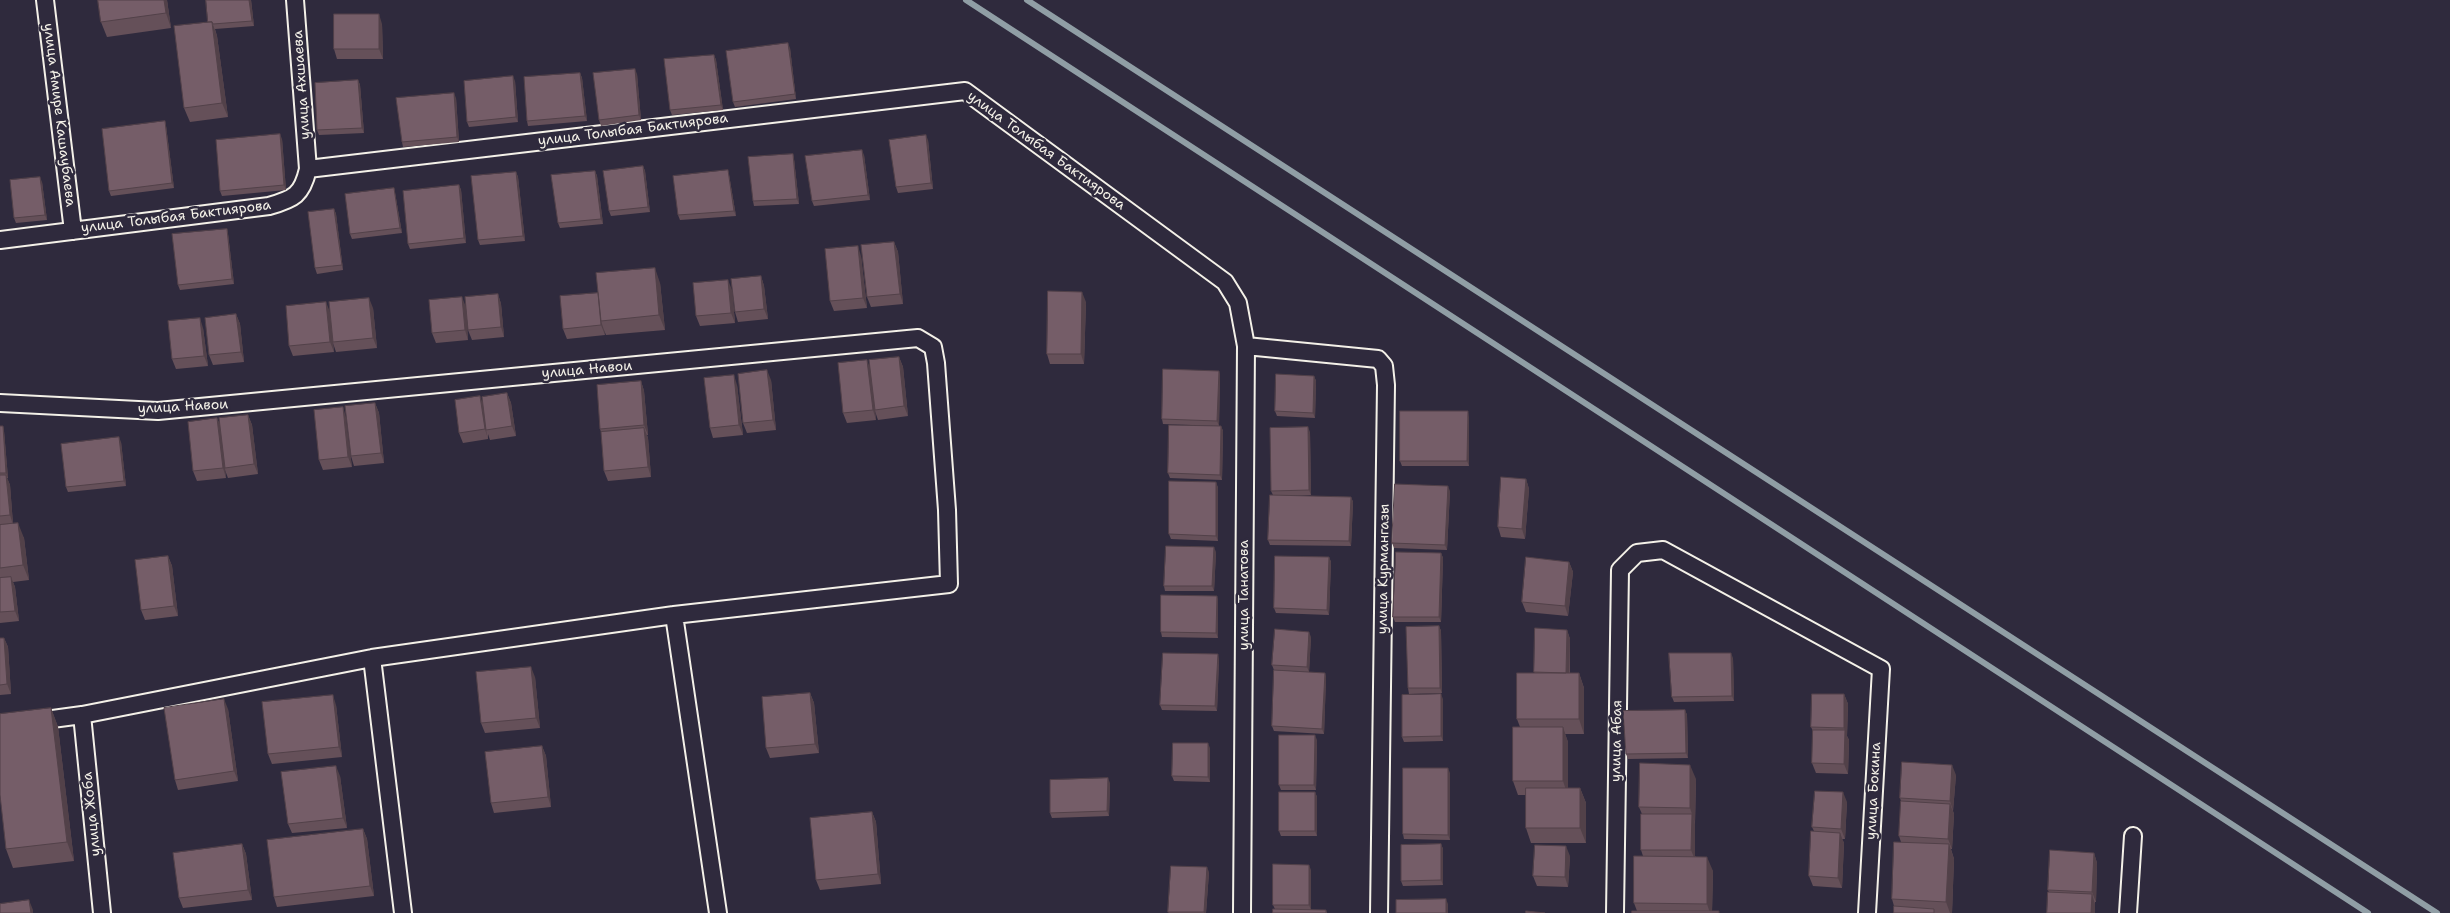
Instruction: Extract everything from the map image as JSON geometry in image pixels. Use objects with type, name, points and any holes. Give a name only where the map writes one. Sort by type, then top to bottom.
[{"type":"street","name":"улица Амире Кашаубаева","points":[[45,0],[73,230]]},
{"type":"street","name":"улица Ахшаева","points":[[295,0],[308,169]]},
{"type":"street","name":"улица Толыбая Бактиярова","points":[[0,240],[269,206],[290,200],[304,186],[308,169],[965,91],[1225,282]]},
{"type":"street","name":"улица Танатова","points":[[1225,282],[1238,303],[1246,346],[1242,913]]},
{"type":"street","name":"улица Навои","points":[[0,403],[158,411],[918,338],[933,347],[936,363],[947,510],[949,584],[674,615]]},
{"type":"street","name":"улица Курмангазы","points":[[1246,346],[1378,359],[1384,366],[1386,385],[1379,913]]},
{"type":"street","name":"улица Абая","points":[[1615,913],[1620,570],[1637,553],[1663,550],[1881,669]]},
{"type":"street","points":[[0,726],[82,715],[372,658],[674,615],[718,913]]},
{"type":"street","points":[[372,658],[403,913]]},
{"type":"street","name":"улица Бокина","points":[[1867,913],[1881,669]]},
{"type":"street","name":"улица Жоба","points":[[82,715],[102,913]]},
{"type":"street","points":[[2128,913],[2133,836]]},
{"type":"building","points":[[98,0],[164,0],[166,13],[101,22]]},
{"type":"building","points":[[206,0],[249,0],[252,21],[213,24],[208,22]]},
{"type":"building","points":[[334,14],[379,14],[379,49],[334,49]]},
{"type":"building","points":[[212,22],[222,103],[184,108],[174,26]]},
{"type":"building","points":[[788,43],[795,94],[733,102],[726,51]]},
{"type":"building","points":[[714,55],[721,105],[670,110],[664,59]]},
{"type":"building","points":[[635,69],[639,115],[599,120],[593,73]]},
{"type":"building","points":[[580,73],[585,116],[527,121],[524,77]]},
{"type":"building","points":[[513,76],[516,117],[467,122],[464,81]]},
{"type":"building","points":[[358,80],[362,128],[317,130],[315,83]]},
{"type":"building","points":[[454,93],[457,137],[402,142],[396,98]]},
{"type":"building","points":[[165,121],[172,183],[109,191],[102,129]]},
{"type":"building","points":[[280,134],[284,185],[220,191],[216,140]]},
{"type":"building","points":[[926,135],[931,183],[896,187],[889,140]]},
{"type":"building","points":[[862,150],[868,195],[812,201],[805,156]]},
{"type":"building","points":[[793,154],[797,199],[753,201],[748,157]]},
{"type":"building","points":[[643,166],[648,207],[609,211],[603,171]]},
{"type":"building","points":[[728,170],[734,211],[678,215],[673,176]]},
{"type":"building","points":[[595,171],[601,219],[558,223],[551,175]]},
{"type":"building","points":[[516,172],[523,236],[478,240],[471,176]]},
{"type":"building","points":[[40,177],[45,215],[14,218],[10,180]]},
{"type":"building","points":[[459,185],[464,238],[408,244],[403,191]]},
{"type":"building","points":[[394,188],[400,228],[350,234],[345,194]]},
{"type":"building","points":[[334,209],[342,265],[315,268],[308,212]]},
{"type":"building","points":[[227,229],[232,279],[178,285],[172,234]]},
{"type":"building","points":[[894,242],[900,294],[867,297],[861,245]]},
{"type":"building","points":[[858,246],[863,298],[830,301],[825,249]]},
{"type":"building","points":[[655,268],[659,315],[601,321],[596,273]]},
{"type":"building","points":[[761,276],[764,309],[735,312],[731,279]]},
{"type":"building","points":[[728,280],[731,313],[696,316],[693,283]]},
{"type":"building","points":[[1048,291],[1082,292],[1081,354],[1047,354]]},
{"type":"building","points":[[598,293],[601,325],[563,329],[560,296]]},
{"type":"building","points":[[498,294],[501,327],[468,330],[465,297]]},
{"type":"building","points":[[462,297],[465,330],[432,333],[429,300]]},
{"type":"building","points":[[369,298],[373,338],[333,342],[329,302]]},
{"type":"building","points":[[326,302],[330,342],[289,346],[286,306]]},
{"type":"building","points":[[236,314],[241,352],[209,355],[205,318]]},
{"type":"building","points":[[200,318],[204,356],[172,359],[168,321]]},
{"type":"building","points":[[899,357],[904,406],[875,410],[869,360]]},
{"type":"building","points":[[867,360],[873,410],[843,413],[838,363]]},
{"type":"building","points":[[1163,369],[1219,371],[1217,421],[1162,419]]},
{"type":"building","points":[[767,370],[773,420],[743,423],[738,374]]},
{"type":"building","points":[[1276,374],[1314,376],[1313,413],[1275,411]]},
{"type":"building","points":[[734,375],[739,425],[710,428],[704,378]]},
{"type":"building","points":[[641,381],[644,425],[600,429],[597,385]]},
{"type":"building","points":[[507,393],[512,426],[486,430],[482,397]]},
{"type":"building","points":[[480,396],[485,429],[459,433],[455,400]]},
{"type":"building","points":[[375,403],[381,453],[351,456],[345,406]]},
{"type":"building","points":[[343,407],[348,457],[319,460],[314,410]]},
{"type":"building","points":[[1400,411],[1468,411],[1467,461],[1400,461]]},
{"type":"building","points":[[248,415],[254,464],[225,468],[219,418]]},
{"type":"building","points":[[217,418],[223,468],[193,471],[188,422]]},
{"type":"building","points":[[1169,425],[1221,426],[1220,475],[1168,473]]},
{"type":"building","points":[[0,426],[3,426],[6,473],[0,473]]},
{"type":"building","points":[[1308,427],[1309,490],[1271,491],[1270,428]]},
{"type":"building","points":[[644,428],[648,467],[604,471],[601,432]]},
{"type":"building","points":[[119,437],[124,481],[66,487],[61,444]]},
{"type":"building","points":[[0,475],[6,475],[10,515],[0,516]]},
{"type":"building","points":[[1501,477],[1526,479],[1522,529],[1498,527]]},
{"type":"building","points":[[1169,481],[1216,482],[1216,536],[1169,534]]},
{"type":"building","points":[[1395,484],[1448,486],[1445,545],[1392,543]]},
{"type":"building","points":[[1270,495],[1351,497],[1349,541],[1268,540]]},
{"type":"building","points":[[18,523],[23,565],[0,568],[0,525]]},
{"type":"building","points":[[1166,546],[1214,547],[1212,586],[1164,586]]},
{"type":"building","points":[[1396,552],[1441,553],[1439,617],[1393,617]]},
{"type":"building","points":[[168,556],[174,606],[141,610],[135,560]]},
{"type":"building","points":[[1275,556],[1329,557],[1327,610],[1274,608]]},
{"type":"building","points":[[1526,557],[1569,562],[1565,606],[1522,602]]},
{"type":"building","points":[[11,577],[15,611],[0,612],[0,578]]},
{"type":"building","points":[[1161,595],[1217,596],[1216,633],[1161,632]]},
{"type":"building","points":[[1439,626],[1440,688],[1408,688],[1406,627]]},
{"type":"building","points":[[1535,628],[1567,630],[1566,673],[1534,672]]},
{"type":"building","points":[[1275,629],[1309,632],[1307,667],[1272,665]]},
{"type":"building","points":[[0,638],[4,638],[7,684],[0,685]]},
{"type":"building","points":[[1163,653],[1218,654],[1215,706],[1160,705]]},
{"type":"building","points":[[1669,653],[1731,653],[1732,696],[1672,697]]},
{"type":"building","points":[[531,667],[536,718],[481,723],[476,672]]},
{"type":"building","points":[[1274,670],[1325,673],[1322,729],[1272,726]]},
{"type":"building","points":[[1517,673],[1579,673],[1579,719],[1517,719]]},
{"type":"building","points":[[810,693],[815,744],[766,748],[762,697]]},
{"type":"building","points":[[1441,694],[1441,736],[1402,737],[1402,695]]},
{"type":"building","points":[[1812,694],[1844,694],[1844,728],[1811,727]]},
{"type":"building","points":[[333,695],[339,747],[268,754],[262,702]]},
{"type":"building","points":[[224,699],[234,771],[175,780],[164,708]]},
{"type":"building","points":[[51,708],[67,842],[6,849],[0,795],[0,714]]},
{"type":"building","points":[[1685,710],[1686,753],[1626,754],[1623,711]]},
{"type":"building","points":[[1513,727],[1563,727],[1563,781],[1513,781]]},
{"type":"building","points":[[1813,730],[1845,730],[1844,764],[1812,763]]},
{"type":"building","points":[[1279,735],[1315,735],[1314,785],[1279,785]]},
{"type":"building","points":[[1173,743],[1208,743],[1208,777],[1172,776]]},
{"type":"building","points":[[542,746],[548,797],[491,803],[485,752]]},
{"type":"building","points":[[1902,762],[1952,765],[1950,801],[1900,798]]},
{"type":"building","points":[[1640,763],[1690,765],[1690,808],[1639,807]]},
{"type":"building","points":[[336,766],[343,818],[288,824],[281,772]]},
{"type":"building","points":[[1403,768],[1448,768],[1448,835],[1403,834]]},
{"type":"building","points":[[1108,778],[1107,811],[1050,813],[1050,780]]},
{"type":"building","points":[[1526,788],[1580,788],[1580,828],[1526,828]]},
{"type":"building","points":[[1815,791],[1843,792],[1841,829],[1812,827]]},
{"type":"building","points":[[1279,792],[1315,792],[1315,831],[1279,831]]},
{"type":"building","points":[[1901,801],[1950,804],[1948,839],[1899,836]]},
{"type":"building","points":[[872,812],[878,874],[816,880],[810,818]]},
{"type":"building","points":[[1641,814],[1692,814],[1691,850],[1641,850]]},
{"type":"building","points":[[363,829],[370,886],[274,897],[267,840]]},
{"type":"building","points":[[1811,831],[1840,833],[1838,878],[1809,876]]},
{"type":"building","points":[[1894,842],[1949,844],[1946,902],[1892,899]]},
{"type":"building","points":[[242,844],[248,890],[179,898],[173,853]]},
{"type":"building","points":[[1441,844],[1441,880],[1401,881],[1401,845]]},
{"type":"building","points":[[1535,845],[1566,846],[1565,877],[1533,876]]},
{"type":"building","points":[[2050,850],[2094,853],[2092,892],[2048,890]]},
{"type":"building","points":[[1634,856],[1707,857],[1707,904],[1634,903]]},
{"type":"building","points":[[1273,864],[1309,865],[1309,905],[1273,905]]},
{"type":"building","points":[[1171,866],[1207,867],[1204,912],[1168,912]]},
{"type":"building","points":[[2048,892],[2092,894],[2091,913],[2047,913]]},
{"type":"building","points":[[1446,899],[1446,913],[1396,913],[1396,900]]},
{"type":"building","points":[[29,900],[31,913],[0,913],[0,904]]},
{"type":"building","points":[[1894,906],[1934,909],[1934,913],[1894,913]]},
{"type":"building","points":[[1273,909],[1326,910],[1326,913],[1273,913]]},
{"type":"building","points":[[1526,911],[1545,913],[1526,913]]},
{"type":"building","points":[[1632,911],[1719,911],[1719,913],[1632,913]]},
{"type":"waterway","points":[[966,0],[2368,913]]},
{"type":"waterway","points":[[1027,0],[2437,913]]}]
